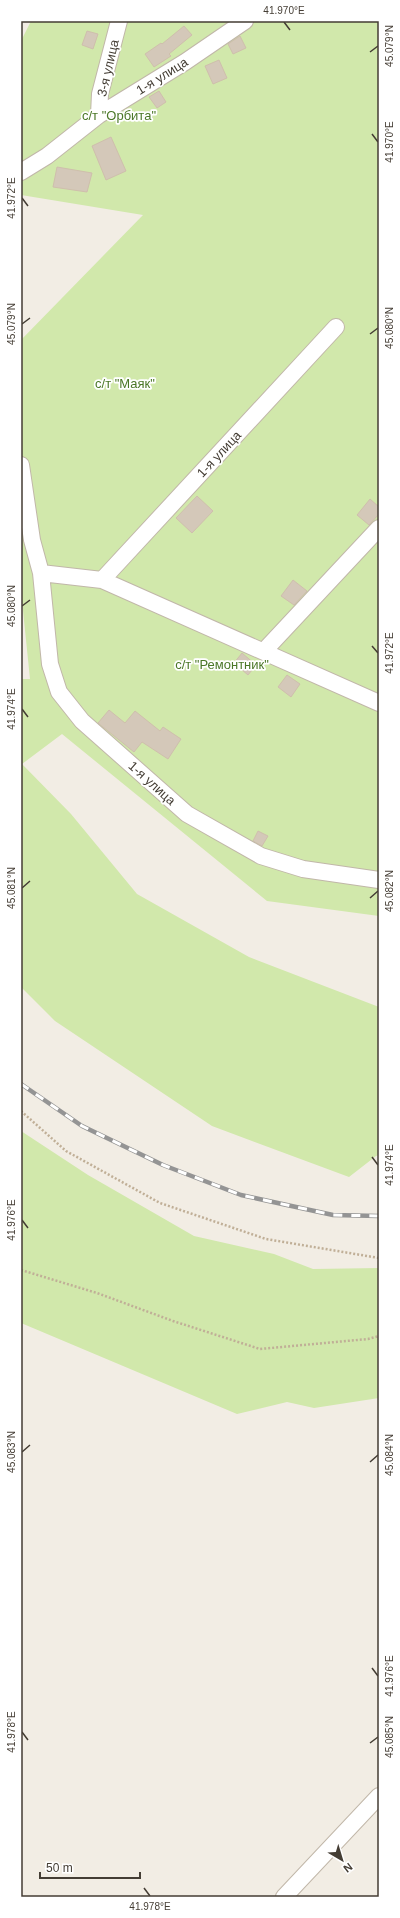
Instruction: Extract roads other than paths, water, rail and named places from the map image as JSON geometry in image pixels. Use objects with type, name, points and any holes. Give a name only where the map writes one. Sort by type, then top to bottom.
[{"type":"street","name":"3-я улица","points":[[99,115],[100,94],[119,21]]},
{"type":"street","name":"1-я улица","points":[[21,172],[47,156],[99,115],[185,62],[245,21]]},
{"type":"street","name":"1-я улица","points":[[102,580],[336,327]]},
{"type":"street","name":"1-я улица","points":[[21,465],[32,540],[41,573],[50,664],[59,692],[82,720],[187,814],[261,856],[303,869],[379,880]]},
{"type":"street","points":[[264,651],[379,528]]},
{"type":"street","points":[[41,573],[102,580],[379,703]]},
{"type":"street","points":[[284,1897],[379,1796]]},
{"type":"railway","points":[[21,1084],[82,1126],[163,1165],[241,1195],[333,1215],[379,1216]]},
{"type":"park label","name":"с/т \"Орбита\"","points":[[119,115]]},
{"type":"park label","name":"с/т \"Маяк\"","points":[[125,383]]},
{"type":"park label","name":"с/т \"Ремонтник\"","points":[[222,664]]}]
